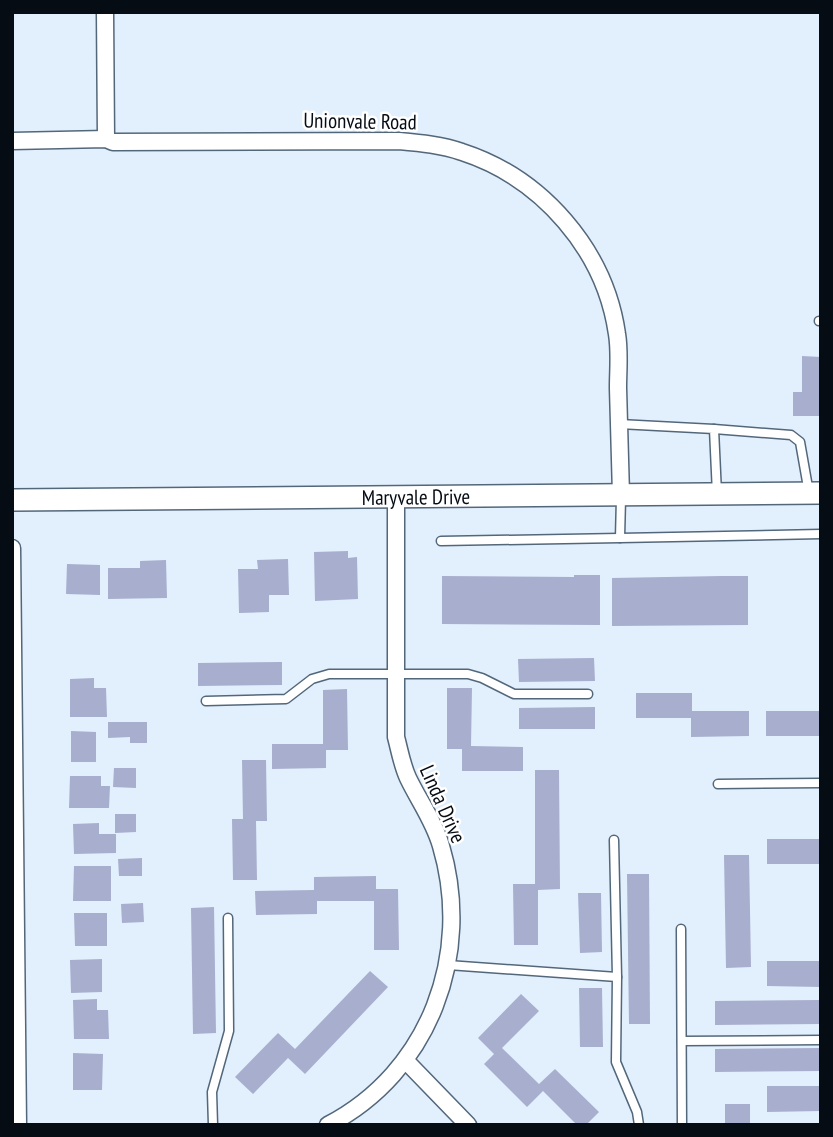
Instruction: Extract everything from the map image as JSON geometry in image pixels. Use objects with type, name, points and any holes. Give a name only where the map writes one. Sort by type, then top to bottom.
[{"type":"street","points":[[105,12],[106,139]]},
{"type":"street","name":"Unionvale Road","points":[[12,141],[400,141],[452,149],[491,163],[519,179],[544,198],[578,238],[599,275],[610,304],[617,335],[621,495]]},
{"type":"street","name":"Maryvale Drive","points":[[12,500],[815,493]]},
{"type":"street","name":"Linda Drive","points":[[328,1125],[359,1106],[405,1060],[437,1003],[449,965],[452,907],[449,875],[441,843],[402,762],[397,737],[396,495]]},
{"type":"street","points":[[12,548],[18,1125]]},
{"type":"street","points":[[405,1060],[468,1125]]},
{"type":"lane","points":[[619,424],[791,435],[800,442],[815,493]]},
{"type":"lane","points":[[714,429],[717,494]]},
{"type":"lane","points":[[620,538],[621,495]]},
{"type":"lane","points":[[441,541],[821,534]]},
{"type":"lane","points":[[206,701],[286,699],[312,679],[329,674],[468,674],[514,694],[588,694]]},
{"type":"lane","points":[[718,784],[821,783]]},
{"type":"lane","points":[[614,840],[616,1062],[637,1112],[639,1125]]},
{"type":"lane","points":[[213,1125],[212,1092],[229,1031],[228,918]]},
{"type":"lane","points":[[681,929],[682,1125]]},
{"type":"lane","points":[[449,965],[617,977]]},
{"type":"lane","points":[[682,1041],[821,1040]]},
{"type":"building","points":[[802,356],[821,357],[821,416],[793,416],[793,392],[802,392]]},
{"type":"building","points":[[348,551],[348,558],[357,557],[358,599],[315,601],[314,552]]},
{"type":"building","points":[[288,559],[289,595],[269,595],[269,612],[239,613],[238,569],[258,569],[257,560]]},
{"type":"building","points":[[166,560],[167,598],[108,599],[108,568],[140,568],[140,561]]},
{"type":"building","points":[[67,564],[100,565],[100,595],[66,594]]},
{"type":"building","points":[[600,575],[600,625],[442,624],[442,576]]},
{"type":"building","points":[[748,576],[748,625],[612,626],[612,578]]},
{"type":"building","points":[[594,658],[595,681],[519,682],[518,659]]},
{"type":"building","points":[[282,662],[282,685],[198,686],[198,663]]},
{"type":"building","points":[[94,678],[94,688],[106,688],[107,717],[70,717],[70,679]]},
{"type":"building","points":[[447,688],[472,688],[471,746],[523,747],[523,771],[462,771],[462,749],[447,749]]},
{"type":"building","points":[[347,689],[348,750],[326,750],[326,768],[272,769],[272,744],[323,744],[323,690]]},
{"type":"building","points":[[636,693],[692,693],[692,711],[749,711],[749,736],[691,737],[691,718],[636,718]]},
{"type":"building","points":[[595,707],[595,729],[519,729],[519,708]]},
{"type":"building","points":[[766,711],[821,711],[821,736],[766,736]]},
{"type":"building","points":[[108,722],[147,722],[147,743],[130,743],[130,737],[108,738]]},
{"type":"building","points":[[71,731],[96,732],[96,762],[71,762]]},
{"type":"building","points":[[242,760],[266,760],[267,821],[256,821],[257,880],[233,880],[232,819],[243,819]]},
{"type":"building","points":[[114,768],[136,768],[136,788],[113,787]]},
{"type":"building","points":[[535,770],[559,770],[560,889],[538,890],[538,945],[514,945],[513,884],[535,884]]},
{"type":"building","points":[[70,776],[101,776],[101,786],[110,786],[109,808],[69,808]]},
{"type":"building","points":[[115,814],[136,814],[136,832],[115,833]]},
{"type":"building","points":[[99,823],[99,834],[116,834],[116,853],[74,854],[73,824]]},
{"type":"building","points":[[767,839],[821,839],[821,864],[767,864]]},
{"type":"building","points":[[724,855],[749,855],[751,967],[726,968]]},
{"type":"building","points":[[142,858],[142,876],[119,876],[118,859]]},
{"type":"building","points":[[74,866],[111,866],[111,901],[73,901]]},
{"type":"building","points":[[627,874],[649,874],[650,1024],[629,1024]]},
{"type":"building","points":[[376,876],[376,889],[398,889],[399,950],[374,950],[374,901],[317,901],[317,914],[256,915],[255,891],[314,890],[314,877]]},
{"type":"building","points":[[578,893],[601,893],[602,952],[580,953]]},
{"type":"building","points":[[143,903],[144,922],[122,923],[121,904]]},
{"type":"building","points":[[214,907],[216,1033],[193,1034],[191,908]]},
{"type":"building","points":[[74,913],[107,913],[107,946],[75,946]]},
{"type":"building","points":[[102,959],[102,992],[71,993],[70,960]]},
{"type":"building","points":[[767,961],[821,961],[821,987],[767,986]]},
{"type":"building","points":[[370,971],[388,987],[305,1074],[288,1058],[253,1094],[235,1077],[278,1033],[295,1049]]},
{"type":"building","points":[[579,988],[602,988],[603,1047],[580,1047]]},
{"type":"building","points":[[521,994],[539,1011],[502,1048],[539,1084],[555,1069],[599,1112],[586,1125],[577,1125],[543,1091],[527,1107],[484,1064],[494,1054],[478,1038]]},
{"type":"building","points":[[97,999],[97,1010],[108,1010],[109,1039],[74,1039],[73,1000]]},
{"type":"building","points":[[821,1000],[821,1024],[715,1025],[715,1001]]},
{"type":"building","points":[[821,1048],[821,1071],[715,1072],[715,1049]]},
{"type":"building","points":[[73,1053],[103,1054],[102,1090],[73,1090]]},
{"type":"building","points":[[767,1086],[821,1086],[821,1111],[767,1112]]},
{"type":"building","points":[[725,1104],[750,1104],[750,1125],[725,1125]]}]
